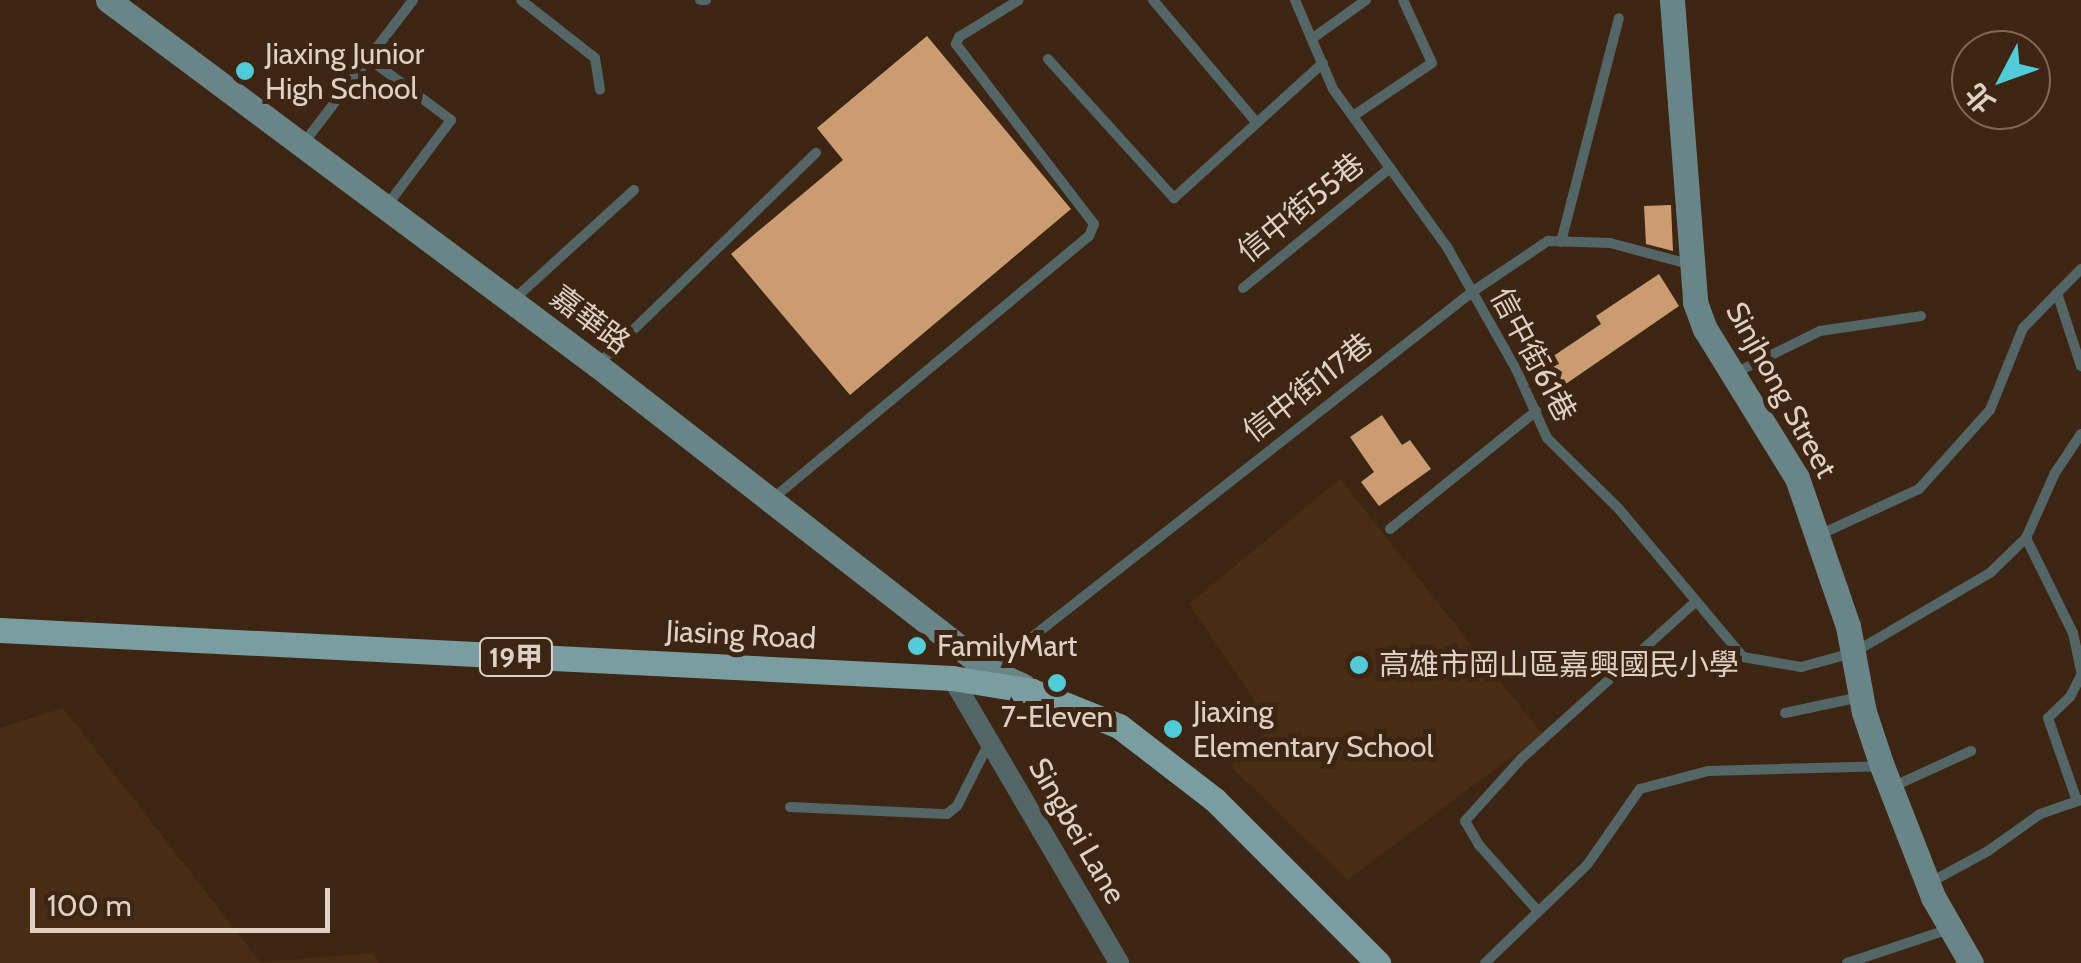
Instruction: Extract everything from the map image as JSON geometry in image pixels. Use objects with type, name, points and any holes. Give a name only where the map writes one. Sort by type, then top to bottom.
[{"type":"main road","name":"Jiasing Road","points":[[0,630],[952,678],[1032,690],[1120,726],[1215,800],[1378,963]]},
{"type":"street","name":"嘉華路","points":[[108,0],[597,365],[990,671],[1032,690]]},
{"type":"street","name":"Sinjhong Street","points":[[1672,0],[1695,302],[1705,329],[1791,466],[1818,535],[1852,652],[1860,696],[1886,777],[1928,884],[1971,963]]},
{"type":"street","name":"Singbei Lane","points":[[952,678],[1119,963]]},
{"type":"lane","points":[[302,145],[413,0]]},
{"type":"lane","points":[[521,0],[594,58],[600,90]]},
{"type":"lane","points":[[770,500],[1089,236],[1094,224],[956,44],[958,37],[1019,0]]},
{"type":"lane","points":[[1153,0],[1257,123]]},
{"type":"lane","name":"信中街61巷","points":[[1294,0],[1314,38],[1332,89],[1447,247],[1554,447],[1619,510],[1695,602],[1751,660],[1801,667],[1852,652],[1990,573],[2026,538]]},
{"type":"lane","points":[[1314,38],[1366,0]]},
{"type":"lane","points":[[1353,116],[1432,64],[1403,0]]},
{"type":"lane","points":[[1562,242],[1619,18]]},
{"type":"lane","points":[[368,58],[452,120],[386,208]]},
{"type":"lane","points":[[1048,59],[1174,198],[1323,63]]},
{"type":"lane","points":[[597,365],[816,152]]},
{"type":"lane","name":"信中街55巷","points":[[1243,288],[1390,168]]},
{"type":"lane","points":[[512,302],[634,190]]},
{"type":"lane","name":"信中街117巷","points":[[990,671],[1472,292],[1548,241],[1610,243],[1690,264]]},
{"type":"lane","points":[[1818,535],[1919,489],[1990,410],[2023,328],[2081,269]]},
{"type":"lane","points":[[2057,294],[2081,366]]},
{"type":"lane","points":[[1733,374],[1820,331],[1921,316]]},
{"type":"lane","points":[[1390,528],[1536,411]]},
{"type":"lane","points":[[1928,884],[1988,852],[2040,814],[2079,801],[2048,718],[2070,697],[2081,674],[2073,633],[2026,538],[2056,474],[2081,434]]},
{"type":"lane","points":[[1536,908],[1479,846],[1465,821],[1522,758],[1695,602]]},
{"type":"lane","points":[[1784,713],[1860,696]]},
{"type":"lane","points":[[790,807],[947,814],[956,806],[990,742]]},
{"type":"lane","points":[[1486,963],[1536,908],[1586,865],[1640,789],[1708,771],[1886,777],[1971,751]]},
{"type":"lane","points":[[1847,963],[1951,928]]},
{"type":"shaded area","name":"高雄市岡山區嘉興國民小學","points":[[1340,479],[1542,734],[1347,880],[1231,766],[1272,726],[1189,604]]},
{"type":"shaded area","points":[[63,708],[260,962],[373,953],[379,963],[0,963],[0,728]]},
{"type":"building","points":[[927,36],[1071,209],[850,395],[731,254],[843,160],[817,128]]},
{"type":"building","points":[[1671,205],[1673,251],[1646,244],[1644,206]]},
{"type":"building","points":[[1659,274],[1679,306],[1560,388],[1543,363],[1601,324],[1596,316]]},
{"type":"building","points":[[1382,415],[1402,445],[1410,440],[1431,469],[1379,506],[1361,482],[1374,472],[1350,437]]},
{"type":"place","name":"Jiaxing Junior High School","points":[[245,71]]},
{"type":"place","name":"FamilyMart","points":[[917,646]]},
{"type":"place","name":"高雄市岡山區嘉興國民小學","points":[[1359,665]]},
{"type":"place","name":"7-Eleven","points":[[1057,683]]},
{"type":"place","name":"Jiaxing Elementary School","points":[[1173,729]]}]
